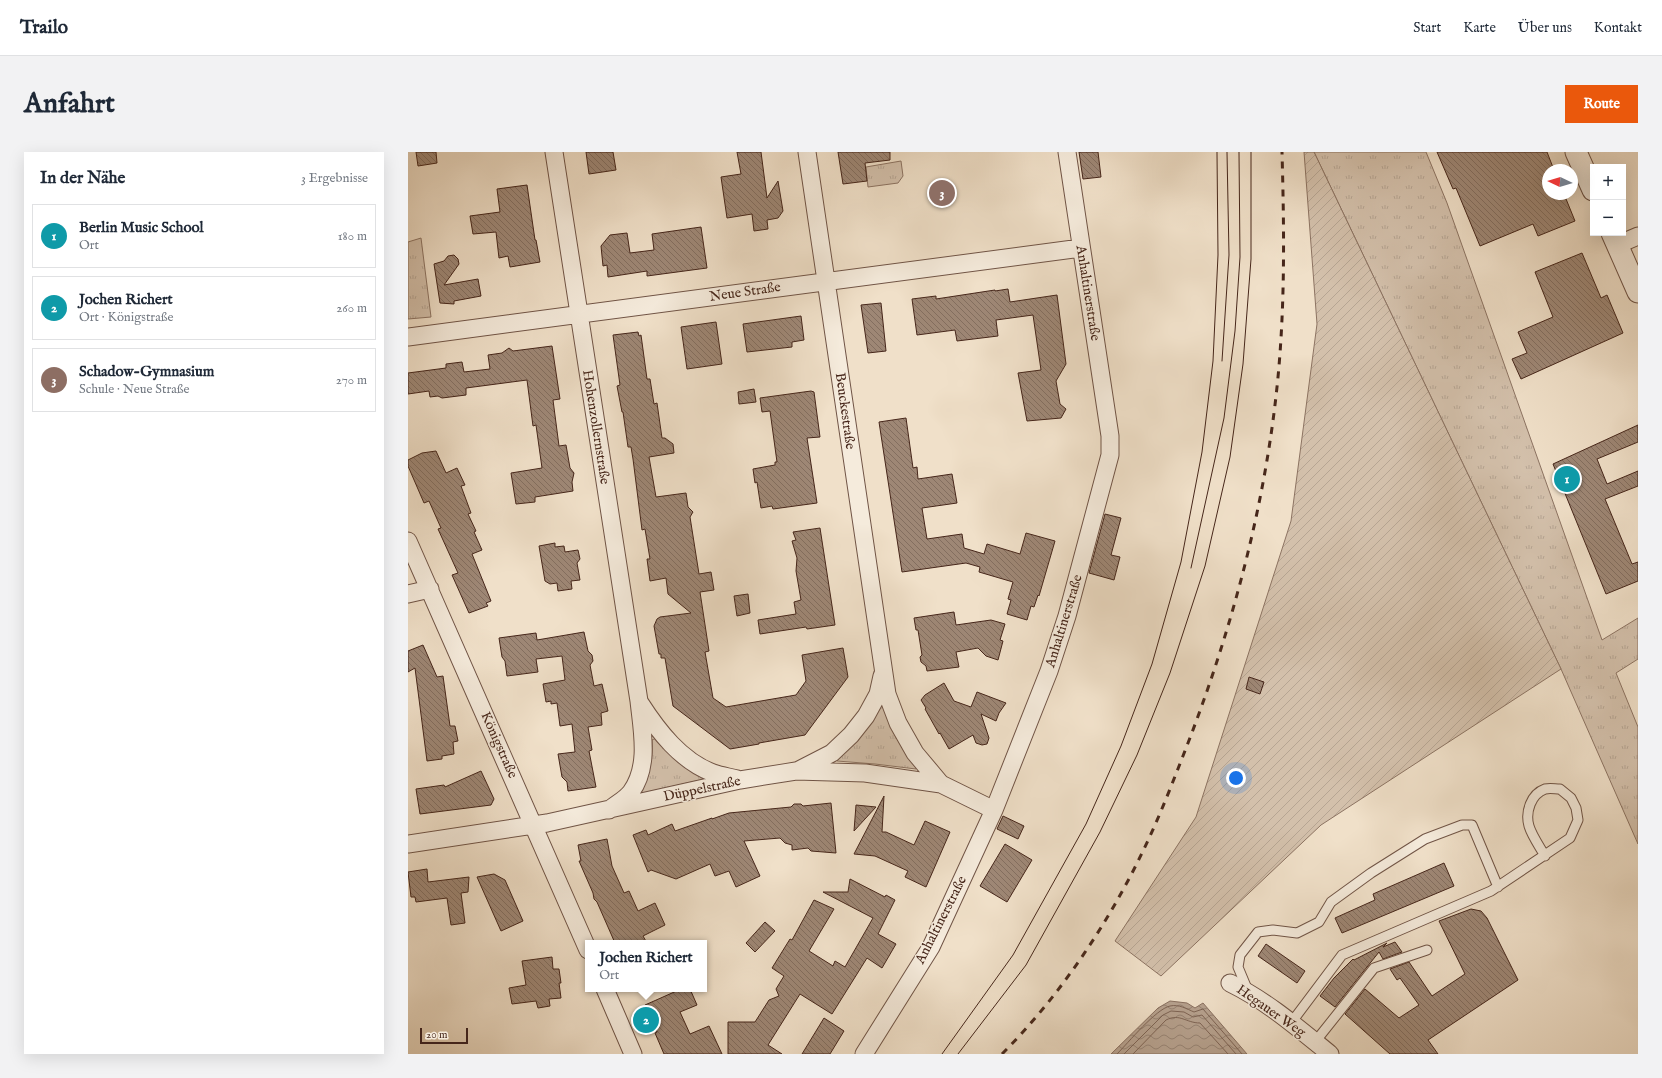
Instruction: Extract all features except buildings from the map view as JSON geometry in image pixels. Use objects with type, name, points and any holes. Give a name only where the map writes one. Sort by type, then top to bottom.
[{"type":"street","name":"Hohenzollernstraße","points":[[554,152],[639,701],[644,748],[641,772],[631,793],[609,810]]},
{"type":"street","name":"Beuckestraße","points":[[807,152],[887,694],[898,723],[915,753],[941,784]]},
{"type":"street","name":"Anhaltinerstraße","points":[[864,1054],[931,947],[994,810],[1049,671],[1068,616],[1110,455],[1110,436],[1067,152]]},
{"type":"street","points":[[1576,152],[1590,183]]},
{"type":"street","points":[[1638,236],[1614,239],[1638,292]]},
{"type":"street","name":"Neue Straße","points":[[408,337],[1081,248]]},
{"type":"street","name":"Königstraße","points":[[408,541],[585,943]]},
{"type":"street","points":[[408,594],[430,589]]},
{"type":"street","name":"Beuckestraße","points":[[796,772],[832,753],[855,730],[866,716],[878,694],[883,670]]},
{"type":"street","name":"Hohenzollernstraße","points":[[639,701],[652,722],[688,759],[713,773],[740,780]]},
{"type":"street","name":"Düppelstraße","points":[[408,844],[534,826],[740,780],[796,772],[866,773],[941,784],[994,810]]},
{"type":"street","name":"Hegauer Weg","points":[[1230,983],[1248,992],[1291,1023],[1330,1054]]},
{"type":"street","points":[[606,992],[634,1054]]},
{"type":"lane","points":[[1291,1023],[1342,955],[1498,887],[1545,856],[1570,838],[1578,820],[1576,808],[1571,798],[1560,789],[1547,789],[1537,792],[1527,812],[1529,826],[1545,856]]},
{"type":"lane","points":[[1248,992],[1238,967],[1240,955],[1258,932],[1273,930],[1297,933],[1319,922],[1331,902],[1371,873],[1425,838],[1462,825],[1472,825],[1498,887]]},
{"type":"lane","points":[[1315,1042],[1374,968],[1427,950]]},
{"type":"green space","points":[[1304,152],[1314,152],[1561,669],[1321,825],[1161,976],[1115,941],[1196,817],[1291,521],[1317,324]]},
{"type":"green space","points":[[1314,152],[1426,152],[1447,203],[1602,640],[1638,618],[1638,659],[1616,673],[1638,727],[1638,844],[1561,669]]},
{"type":"green space","points":[[901,161],[903,176],[898,183],[868,187],[866,167]]},
{"type":"green space","points":[[421,238],[431,317],[408,319],[408,242]]},
{"type":"green space","points":[[880,705],[884,707],[893,731],[916,769],[837,761],[836,758]]},
{"type":"green space","points":[[656,738],[709,778],[639,794],[651,761],[652,740]]},
{"type":"water","points":[[1170,1001],[1187,1003],[1195,1008],[1203,1003],[1247,1054],[1111,1054],[1158,1008]]},
{"type":"tram line","points":[[942,1054],[1013,955],[1086,824],[1121,746],[1152,664],[1181,562],[1202,452],[1213,361],[1218,255],[1217,152]]},
{"type":"tram line","points":[[1222,361],[1229,255],[1227,152]]},
{"type":"tram line","points":[[1191,568],[1224,418],[1235,331],[1240,257],[1239,152]]},
{"type":"tram line","points":[[958,1054],[1026,965],[1100,832],[1137,755],[1170,673],[1205,566],[1230,457],[1243,364],[1251,259],[1251,152]]},
{"type":"railway","points":[[1002,1054],[1023,1032],[1062,984],[1081,958],[1114,906],[1149,838],[1161,811],[1205,698],[1220,652],[1247,558],[1258,510],[1274,414],[1279,366],[1283,286],[1284,232],[1282,152]]},
{"type":"place","name":"Schadow-Gymnasium","points":[[942,193]]},
{"type":"place","name":"Berlin Music School","points":[[1567,479]]},
{"type":"place","name":"Jochen Richert","points":[[646,1020]]}]
